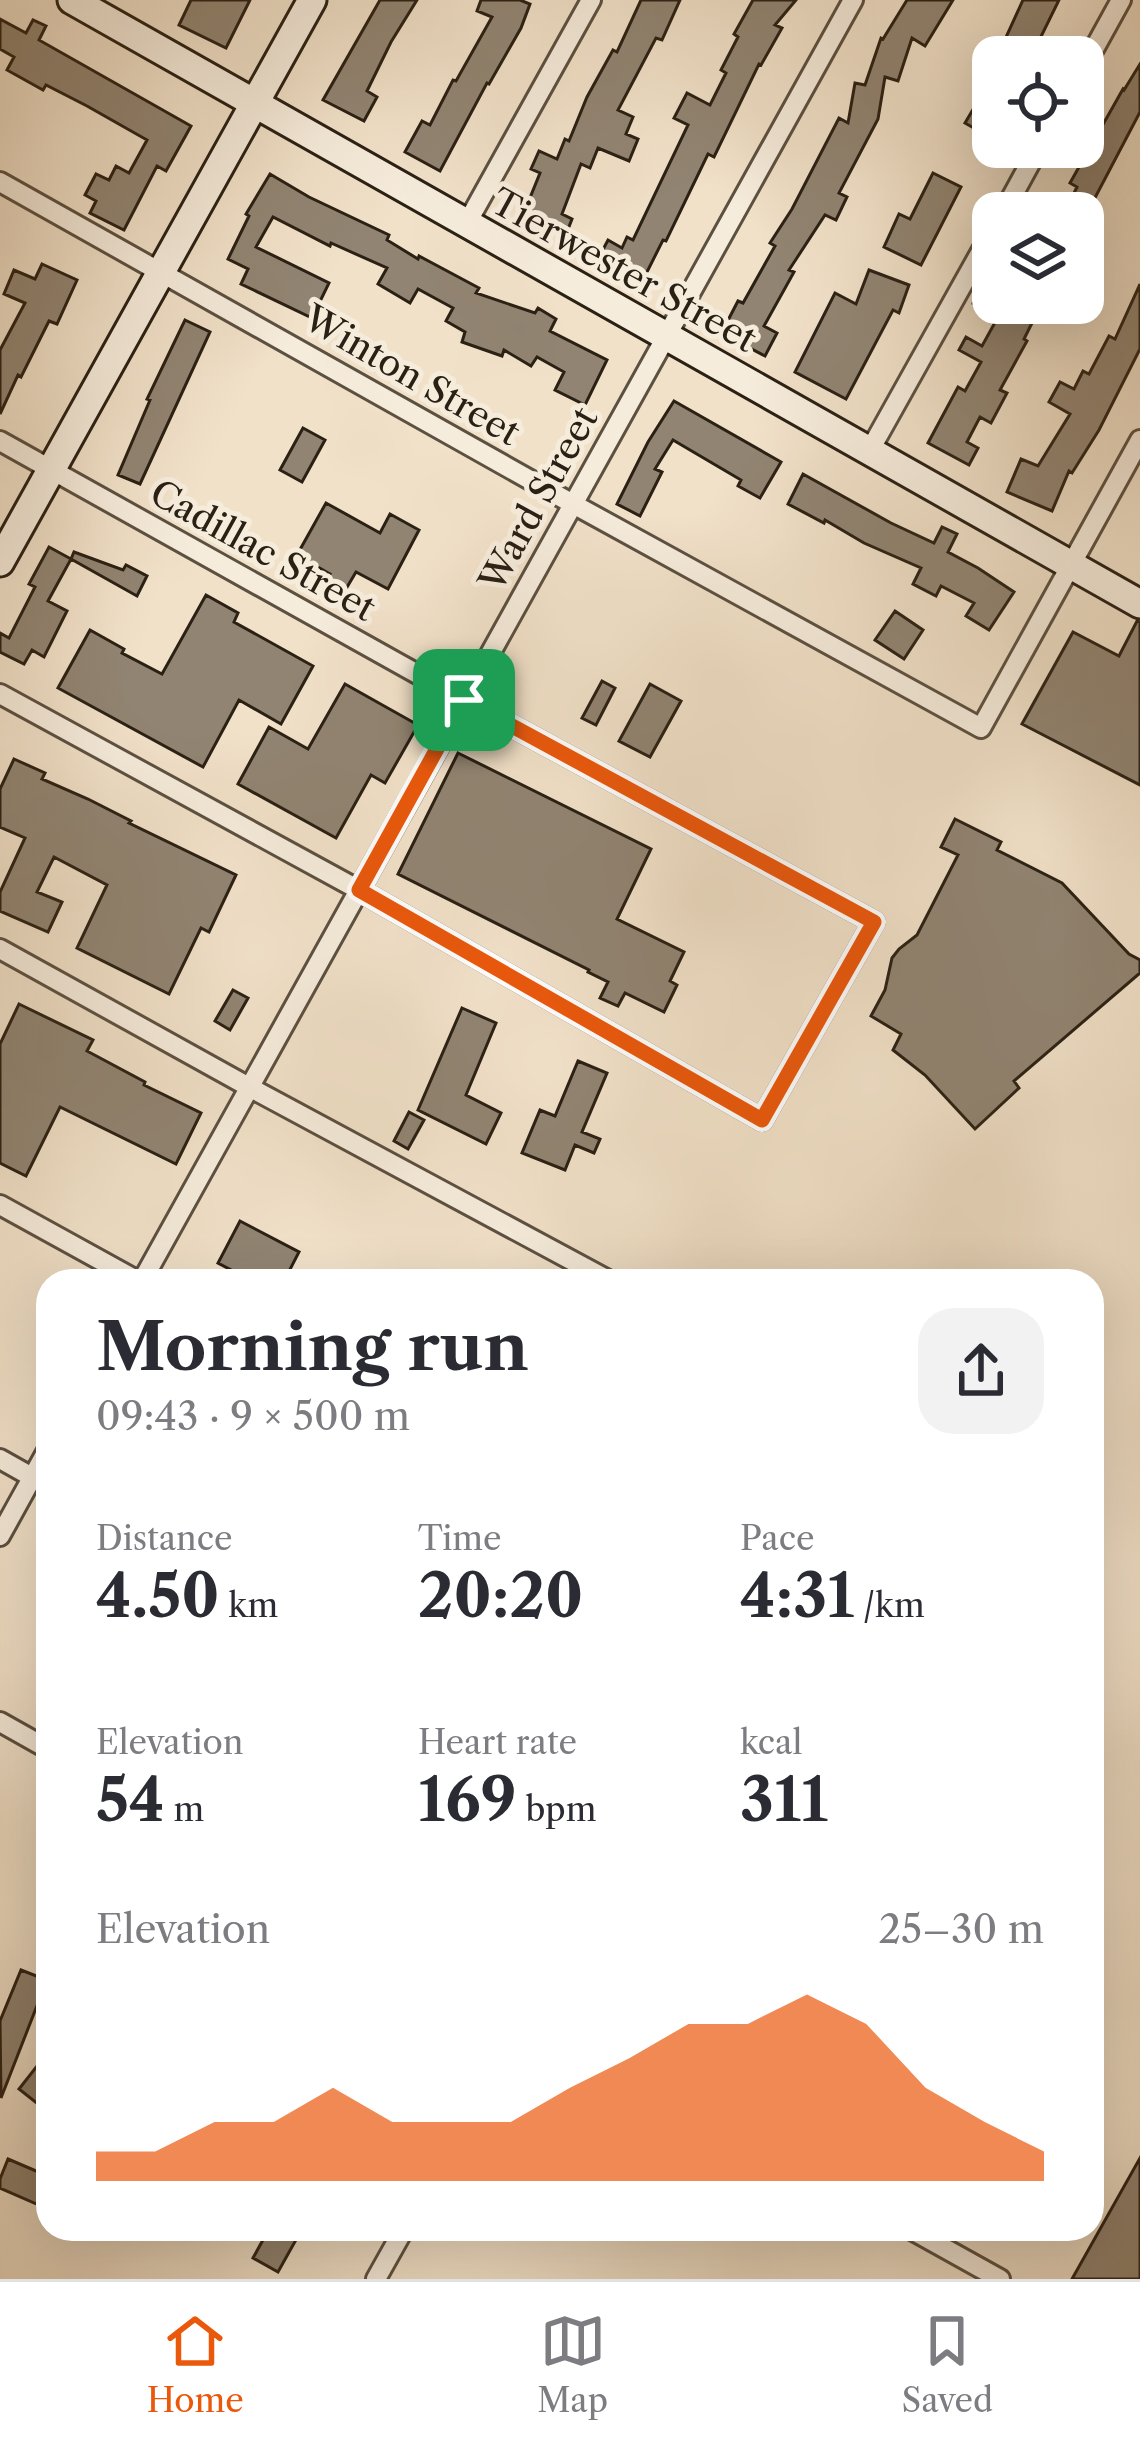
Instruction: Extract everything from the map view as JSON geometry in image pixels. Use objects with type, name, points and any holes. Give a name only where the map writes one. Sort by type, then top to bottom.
[{"type":"street","name":"Tierwester Street","points":[[72,0],[1140,604]]},
{"type":"street","points":[[0,562],[312,0]]},
{"type":"street","points":[[467,223],[591,0]]},
{"type":"street","name":"Ward Street","points":[[147,1269],[853,0]]},
{"type":"street","points":[[1101,36],[1121,0]]},
{"type":"street","name":"Winton Street","points":[[0,182],[981,728],[1070,565]]},
{"type":"street","points":[[870,450],[972,268]]},
{"type":"street","points":[[1070,565],[1140,440]]},
{"type":"street","name":"Cadillac Street","points":[[0,441],[874,922],[762,1120],[359,890]]},
{"type":"street","points":[[0,694],[359,890]]},
{"type":"street","points":[[0,949],[588,1269]]},
{"type":"street","points":[[0,1205],[118,1269]]},
{"type":"street","points":[[0,1459],[36,1479]]},
{"type":"street","points":[[0,1536],[36,1486]]},
{"type":"street","points":[[0,1722],[36,1742]]},
{"type":"street","points":[[376,2279],[397,2241]]},
{"type":"street","points":[[932,2241],[1000,2279]]},
{"type":"building","points":[[191,0],[250,0],[226,48],[179,25]]},
{"type":"building","points":[[380,0],[417,0],[367,91],[377,97],[364,121],[323,100]]},
{"type":"building","points":[[481,0],[530,4],[440,171],[405,152],[422,121],[430,125],[492,17],[477,11]]},
{"type":"building","points":[[641,0],[680,0],[662,40],[656,38],[618,110],[633,117],[626,134],[638,139],[629,161],[598,148],[590,168],[581,164],[562,214],[572,219],[565,237],[521,220],[540,173],[531,169],[539,151],[557,159]]},
{"type":"building","points":[[753,0],[796,0],[775,25],[782,28],[714,157],[708,154],[642,282],[598,259],[608,240],[622,248],[627,237],[633,240],[688,125],[674,118],[687,93],[710,105],[726,73],[721,70],[738,37],[734,34]]},
{"type":"building","points":[[907,0],[953,0],[925,46],[912,38],[898,81],[885,77],[878,119],[839,193],[847,197],[836,220],[825,215],[789,270],[794,272],[764,326],[777,333],[765,356],[724,328],[775,246],[770,243],[839,118],[848,123],[855,83],[865,85],[881,38]]},
{"type":"building","points":[[1023,0],[1059,0],[1041,36],[1007,36]]},
{"type":"building","points":[[0,19],[26,33],[33,20],[46,26],[39,40],[191,126],[166,171],[157,166],[124,230],[90,213],[96,201],[85,195],[96,174],[109,180],[116,166],[129,173],[147,140],[46,85],[43,90],[7,70],[14,57],[0,49]]},
{"type":"building","points":[[1140,64],[1140,112],[1098,192],[1074,192],[1077,187],[1070,183],[1078,168],[1104,168],[1104,123]]},
{"type":"building","points":[[933,173],[961,187],[921,265],[884,247],[899,214],[910,219]]},
{"type":"building","points":[[270,174],[389,235],[387,240],[418,259],[479,288],[476,293],[535,313],[538,308],[556,319],[550,331],[607,360],[585,405],[555,390],[564,372],[537,357],[531,366],[504,350],[502,356],[462,342],[465,332],[446,321],[453,308],[418,289],[410,303],[378,284],[387,268],[273,217],[256,247],[329,283],[312,318],[241,284],[248,269],[228,259],[246,214]]},
{"type":"building","points":[[42,264],[77,280],[57,324],[49,321],[0,414],[0,350],[25,303],[4,294],[14,270],[35,279]]},
{"type":"building","points":[[869,270],[909,285],[899,313],[893,310],[846,399],[795,372],[835,293],[856,304]]},
{"type":"building","points":[[1140,284],[1140,349],[1099,430],[1072,473],[1069,471],[1052,511],[1007,492],[1021,459],[1038,466],[1070,414],[1049,402],[1060,382],[1074,389],[1083,371],[1089,374],[1109,336],[1115,339]]},
{"type":"building","points":[[185,320],[210,332],[140,484],[118,475]]},
{"type":"building","points":[[994,324],[1032,324],[1000,390],[1007,393],[991,423],[980,417],[967,442],[978,448],[969,465],[928,443],[958,387],[965,391],[981,362],[959,350],[966,337],[982,346]]},
{"type":"building","points":[[674,401],[781,462],[760,498],[738,486],[741,480],[673,440],[655,469],[662,472],[640,516],[617,504]]},
{"type":"building","points":[[303,428],[325,440],[302,482],[280,470]]},
{"type":"building","points":[[803,474],[934,543],[942,527],[957,534],[948,552],[1014,592],[989,630],[966,616],[974,603],[941,586],[936,596],[913,584],[921,568],[788,504]]},
{"type":"building","points":[[326,503],[380,533],[390,514],[419,530],[388,589],[356,572],[340,599],[321,589],[330,574],[297,555]]},
{"type":"building","points":[[49,547],[71,559],[48,601],[67,611],[44,657],[32,650],[24,664],[0,652],[0,633],[9,638]]},
{"type":"building","points":[[74,552],[123,570],[126,565],[147,576],[137,596],[71,559]]},
{"type":"building","points":[[206,595],[238,613],[234,622],[313,666],[281,724],[239,700],[203,767],[58,688],[90,630],[162,674]]},
{"type":"building","points":[[895,611],[923,630],[904,659],[875,640]]},
{"type":"building","points":[[1137,621],[1140,785],[1022,724],[1073,632],[1119,656]]},
{"type":"building","points":[[602,681],[615,688],[596,725],[582,718]]},
{"type":"building","points":[[345,684],[418,725],[385,783],[371,775],[336,838],[238,784],[269,727],[308,749]]},
{"type":"building","points":[[650,684],[681,701],[650,757],[619,741]]},
{"type":"building","points":[[458,753],[651,849],[617,919],[684,952],[670,981],[677,985],[664,1012],[625,993],[618,1006],[600,998],[608,982],[589,970],[398,874]]},
{"type":"building","points":[[14,759],[45,773],[42,779],[236,875],[209,932],[201,928],[169,994],[77,948],[107,885],[54,857],[37,892],[62,902],[48,932],[0,911],[0,892],[25,838],[0,827],[0,789]]},
{"type":"building","points":[[955,819],[1001,842],[997,850],[1062,883],[1140,960],[1140,973],[1014,1081],[1019,1088],[975,1129],[925,1075],[893,1050],[901,1034],[871,1016],[885,990],[892,958],[917,935],[958,855],[941,847]]},
{"type":"building","points":[[233,990],[248,998],[230,1030],[215,1021]]},
{"type":"building","points":[[19,1004],[93,1040],[87,1051],[201,1113],[176,1164],[60,1107],[26,1176],[0,1163],[0,1044]]},
{"type":"building","points":[[462,1008],[496,1023],[466,1095],[501,1113],[486,1144],[418,1110]]},
{"type":"building","points":[[578,1061],[607,1073],[582,1132],[600,1139],[594,1153],[575,1145],[565,1170],[522,1153],[540,1110],[555,1116]]},
{"type":"building","points":[[409,1112],[424,1120],[408,1149],[394,1141]]},
{"type":"building","points":[[240,1221],[299,1252],[290,1269],[229,1269],[218,1263]]},
{"type":"building","points":[[21,1970],[36,1976],[36,2008],[1,2098],[0,2021]]},
{"type":"building","points":[[36,2067],[36,2102],[19,2089]]},
{"type":"building","points":[[1140,2158],[1140,2279],[1072,2279],[1093,2241],[1104,2241],[1104,2222]]},
{"type":"building","points":[[8,2159],[36,2171],[36,2204],[0,2188]]},
{"type":"building","points":[[262,2241],[295,2241],[278,2272],[253,2258]]},
{"type":"route","points":[[464,700],[874,922],[762,1120],[359,890],[464,700]]}]
